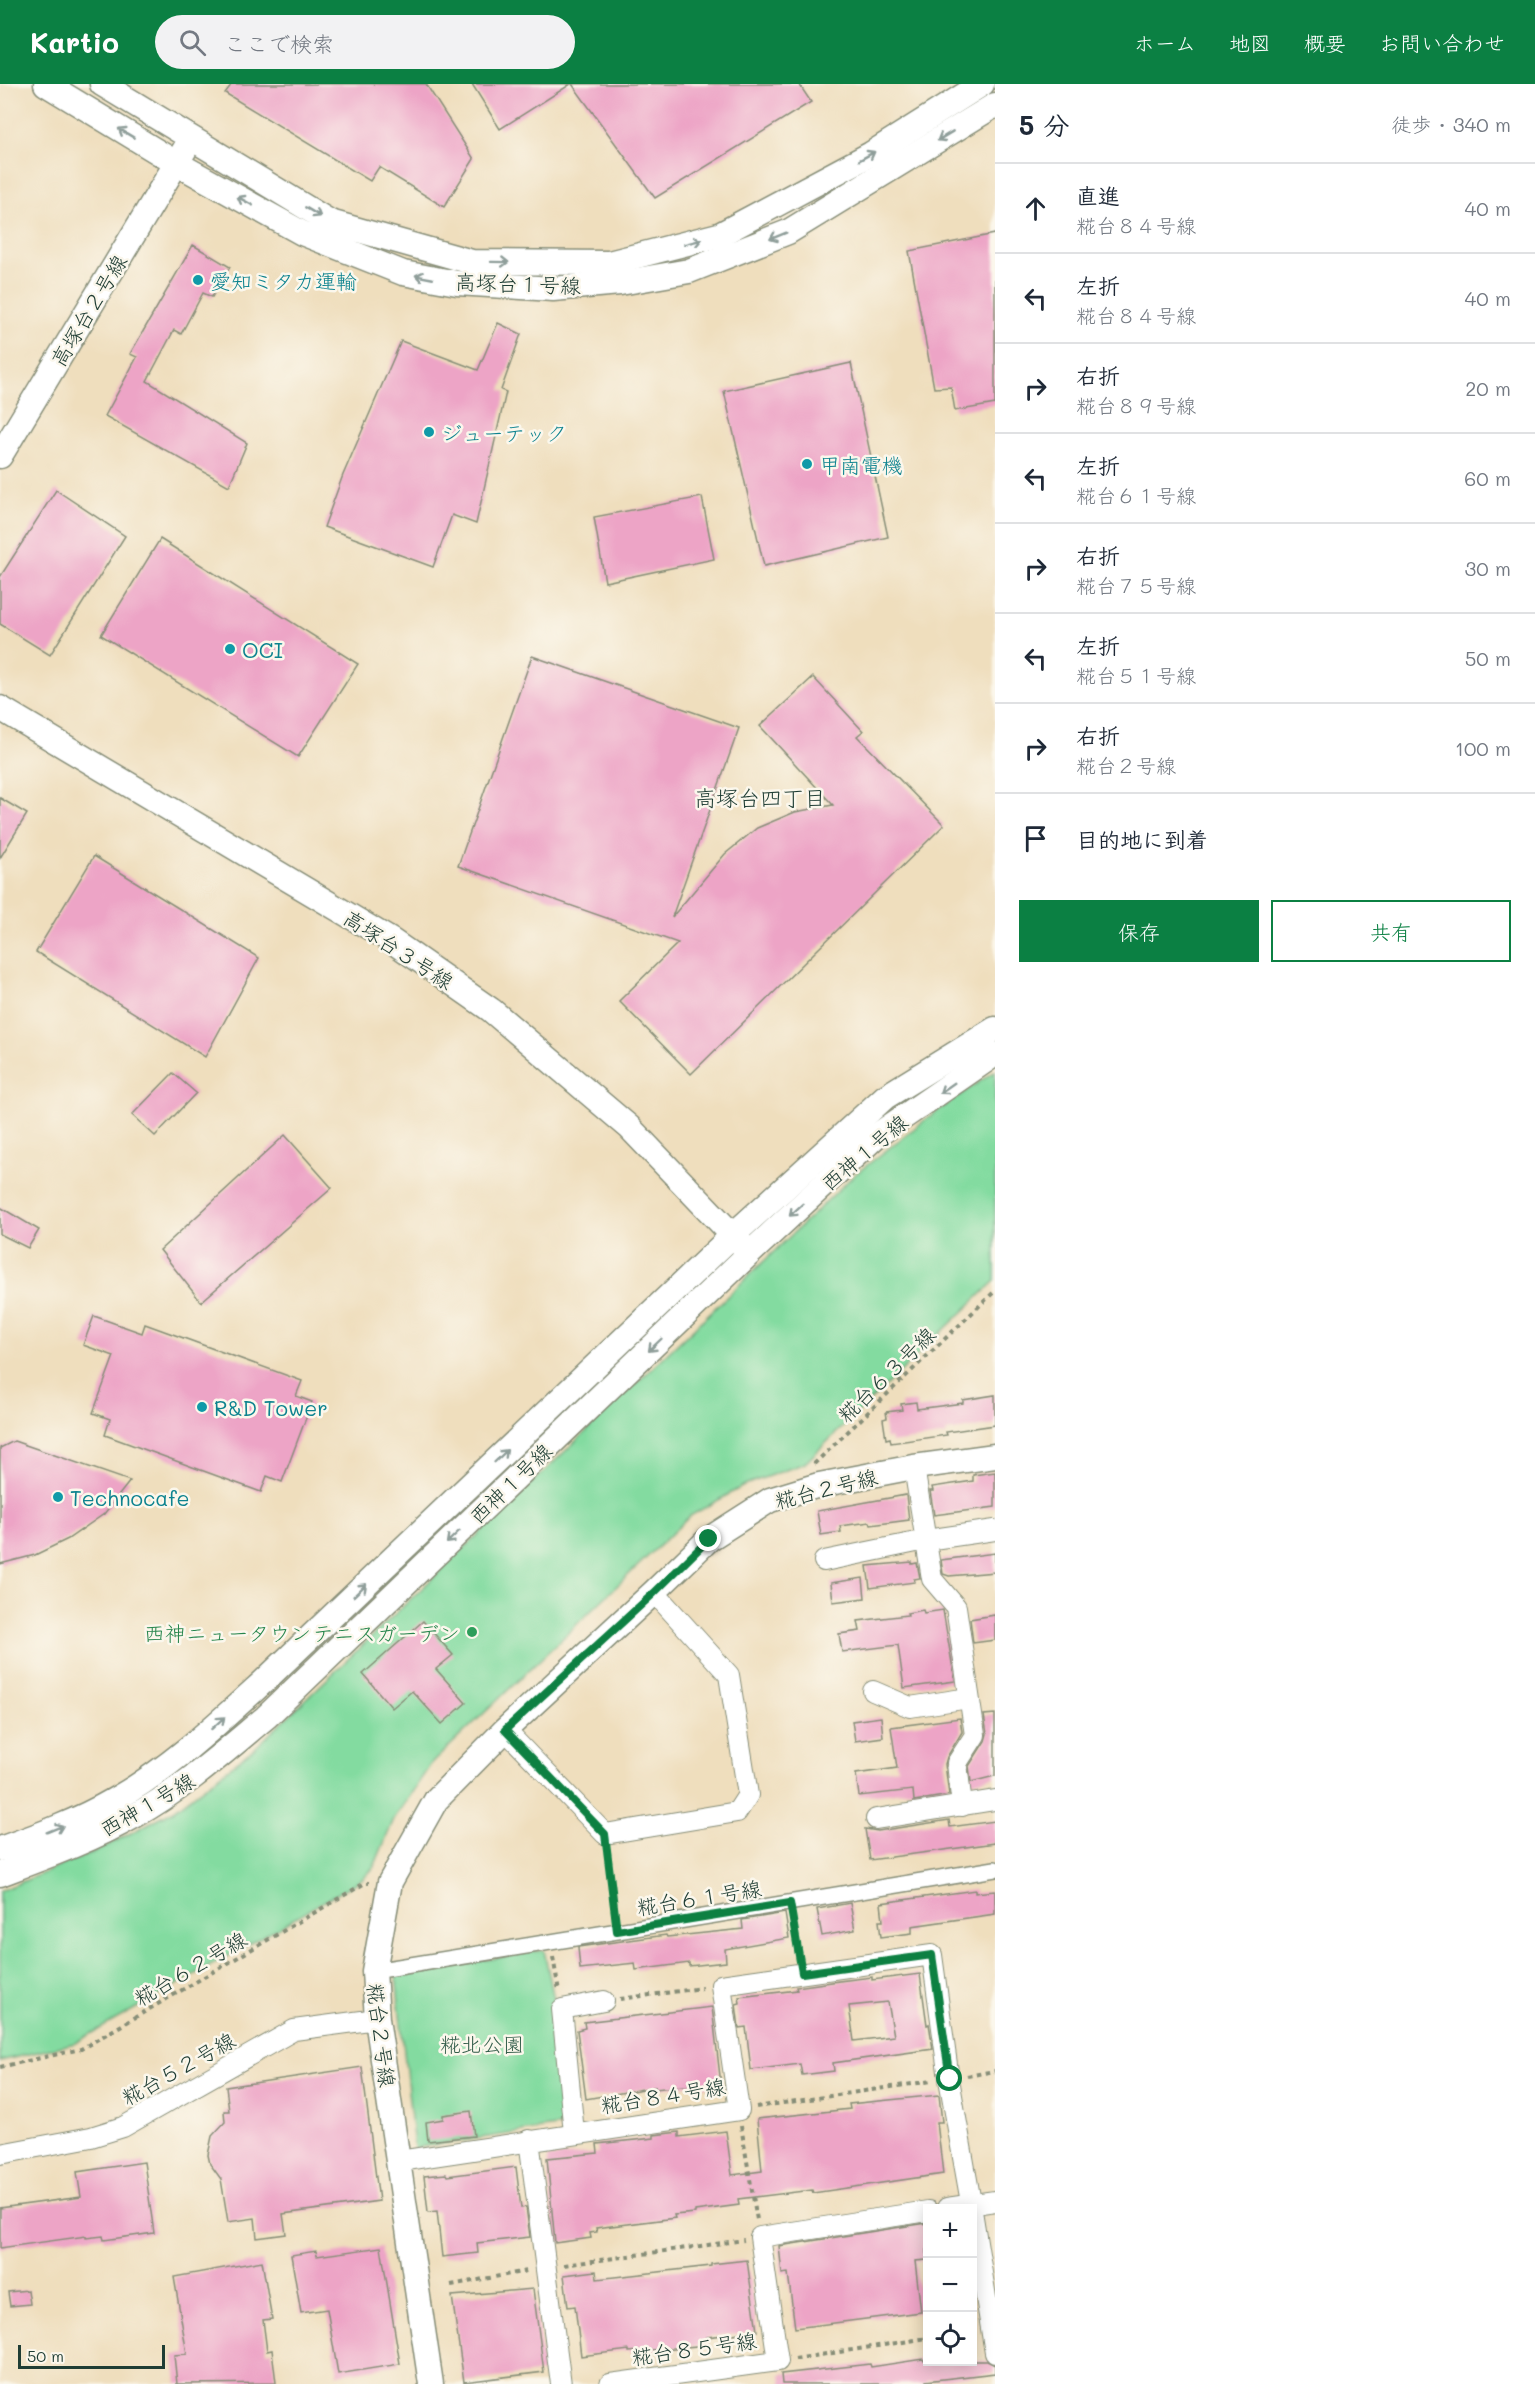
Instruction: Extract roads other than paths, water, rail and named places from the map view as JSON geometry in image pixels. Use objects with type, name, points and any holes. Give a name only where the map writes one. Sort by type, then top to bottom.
[{"type":"street","name":"高塚台１号線","points":[[46,84],[176,163],[302,233],[403,273],[458,283],[553,289],[620,283],[689,271],[788,232],[995,105]]},
{"type":"street","name":"高塚台１号線","points":[[102,84],[330,222],[472,262],[609,263],[719,235],[871,154],[982,84]]},
{"type":"street","name":"高塚台２号線","points":[[0,456],[191,139]]},
{"type":"street","name":"高塚台３号線","points":[[0,708],[392,941],[491,1010],[629,1127],[750,1253]]},
{"type":"street","name":"西神１号線","points":[[0,1849],[59,1828],[116,1800],[191,1748],[733,1235],[885,1097],[995,1029]]},
{"type":"street","name":"西神１号線","points":[[0,1874],[82,1841],[134,1816],[201,1772],[266,1717],[750,1253],[876,1136],[995,1054]]},
{"type":"street","name":"糀台２号線","points":[[431,2384],[377,2019],[374,1971],[390,1882],[436,1800],[505,1730],[654,1593],[709,1539],[770,1500],[819,1485],[914,1467],[995,1456]]},
{"type":"street","points":[[914,1467],[932,1579],[957,1607],[975,1735],[957,1762],[962,1806]]},
{"type":"street","points":[[824,1561],[926,1540],[995,1530]]},
{"type":"street","points":[[505,1730],[605,1834],[737,1812],[748,1795],[729,1675],[654,1593]]},
{"type":"street","points":[[873,1691],[910,1707],[969,1698]]},
{"type":"street","points":[[876,1819],[995,1800]]},
{"type":"street","name":"糀台６１号線","points":[[374,1971],[995,1869]]},
{"type":"street","name":"糀台８４号線","points":[[399,2161],[739,2110],[721,1985],[932,1955],[971,2204]]},
{"type":"street","points":[[574,2133],[562,2009],[604,2001]]},
{"type":"street","name":"糀台５２号線","points":[[0,2154],[91,2137],[123,2127],[294,2030],[377,2019]]},
{"type":"street","points":[[529,2140],[561,2384]]},
{"type":"street","points":[[977,2206],[995,2201]]},
{"type":"street","name":"糀台８５号線","points":[[610,2384],[778,2361],[760,2237],[923,2212]]},
{"type":"street","points":[[977,2240],[995,2354]]},
{"type":"place","name":"愛知ミタカ運輸","points":[[198,280]]},
{"type":"place","name":"ジューテック","points":[[429,432]]},
{"type":"place","name":"甲南電機","points":[[807,464]]},
{"type":"place","name":"OCI","points":[[230,649]]},
{"type":"place","name":"R&D Tower","points":[[202,1407]]},
{"type":"place","name":"Technocafe","points":[[58,1497]]},
{"type":"place","name":"西神ニュータウンテニスガーデン","points":[[472,1632]]},
{"type":"district","name":"高塚台四丁目","points":[[760,797]]},
{"type":"park label","name":"糀北公園","points":[[482,2043]]}]
